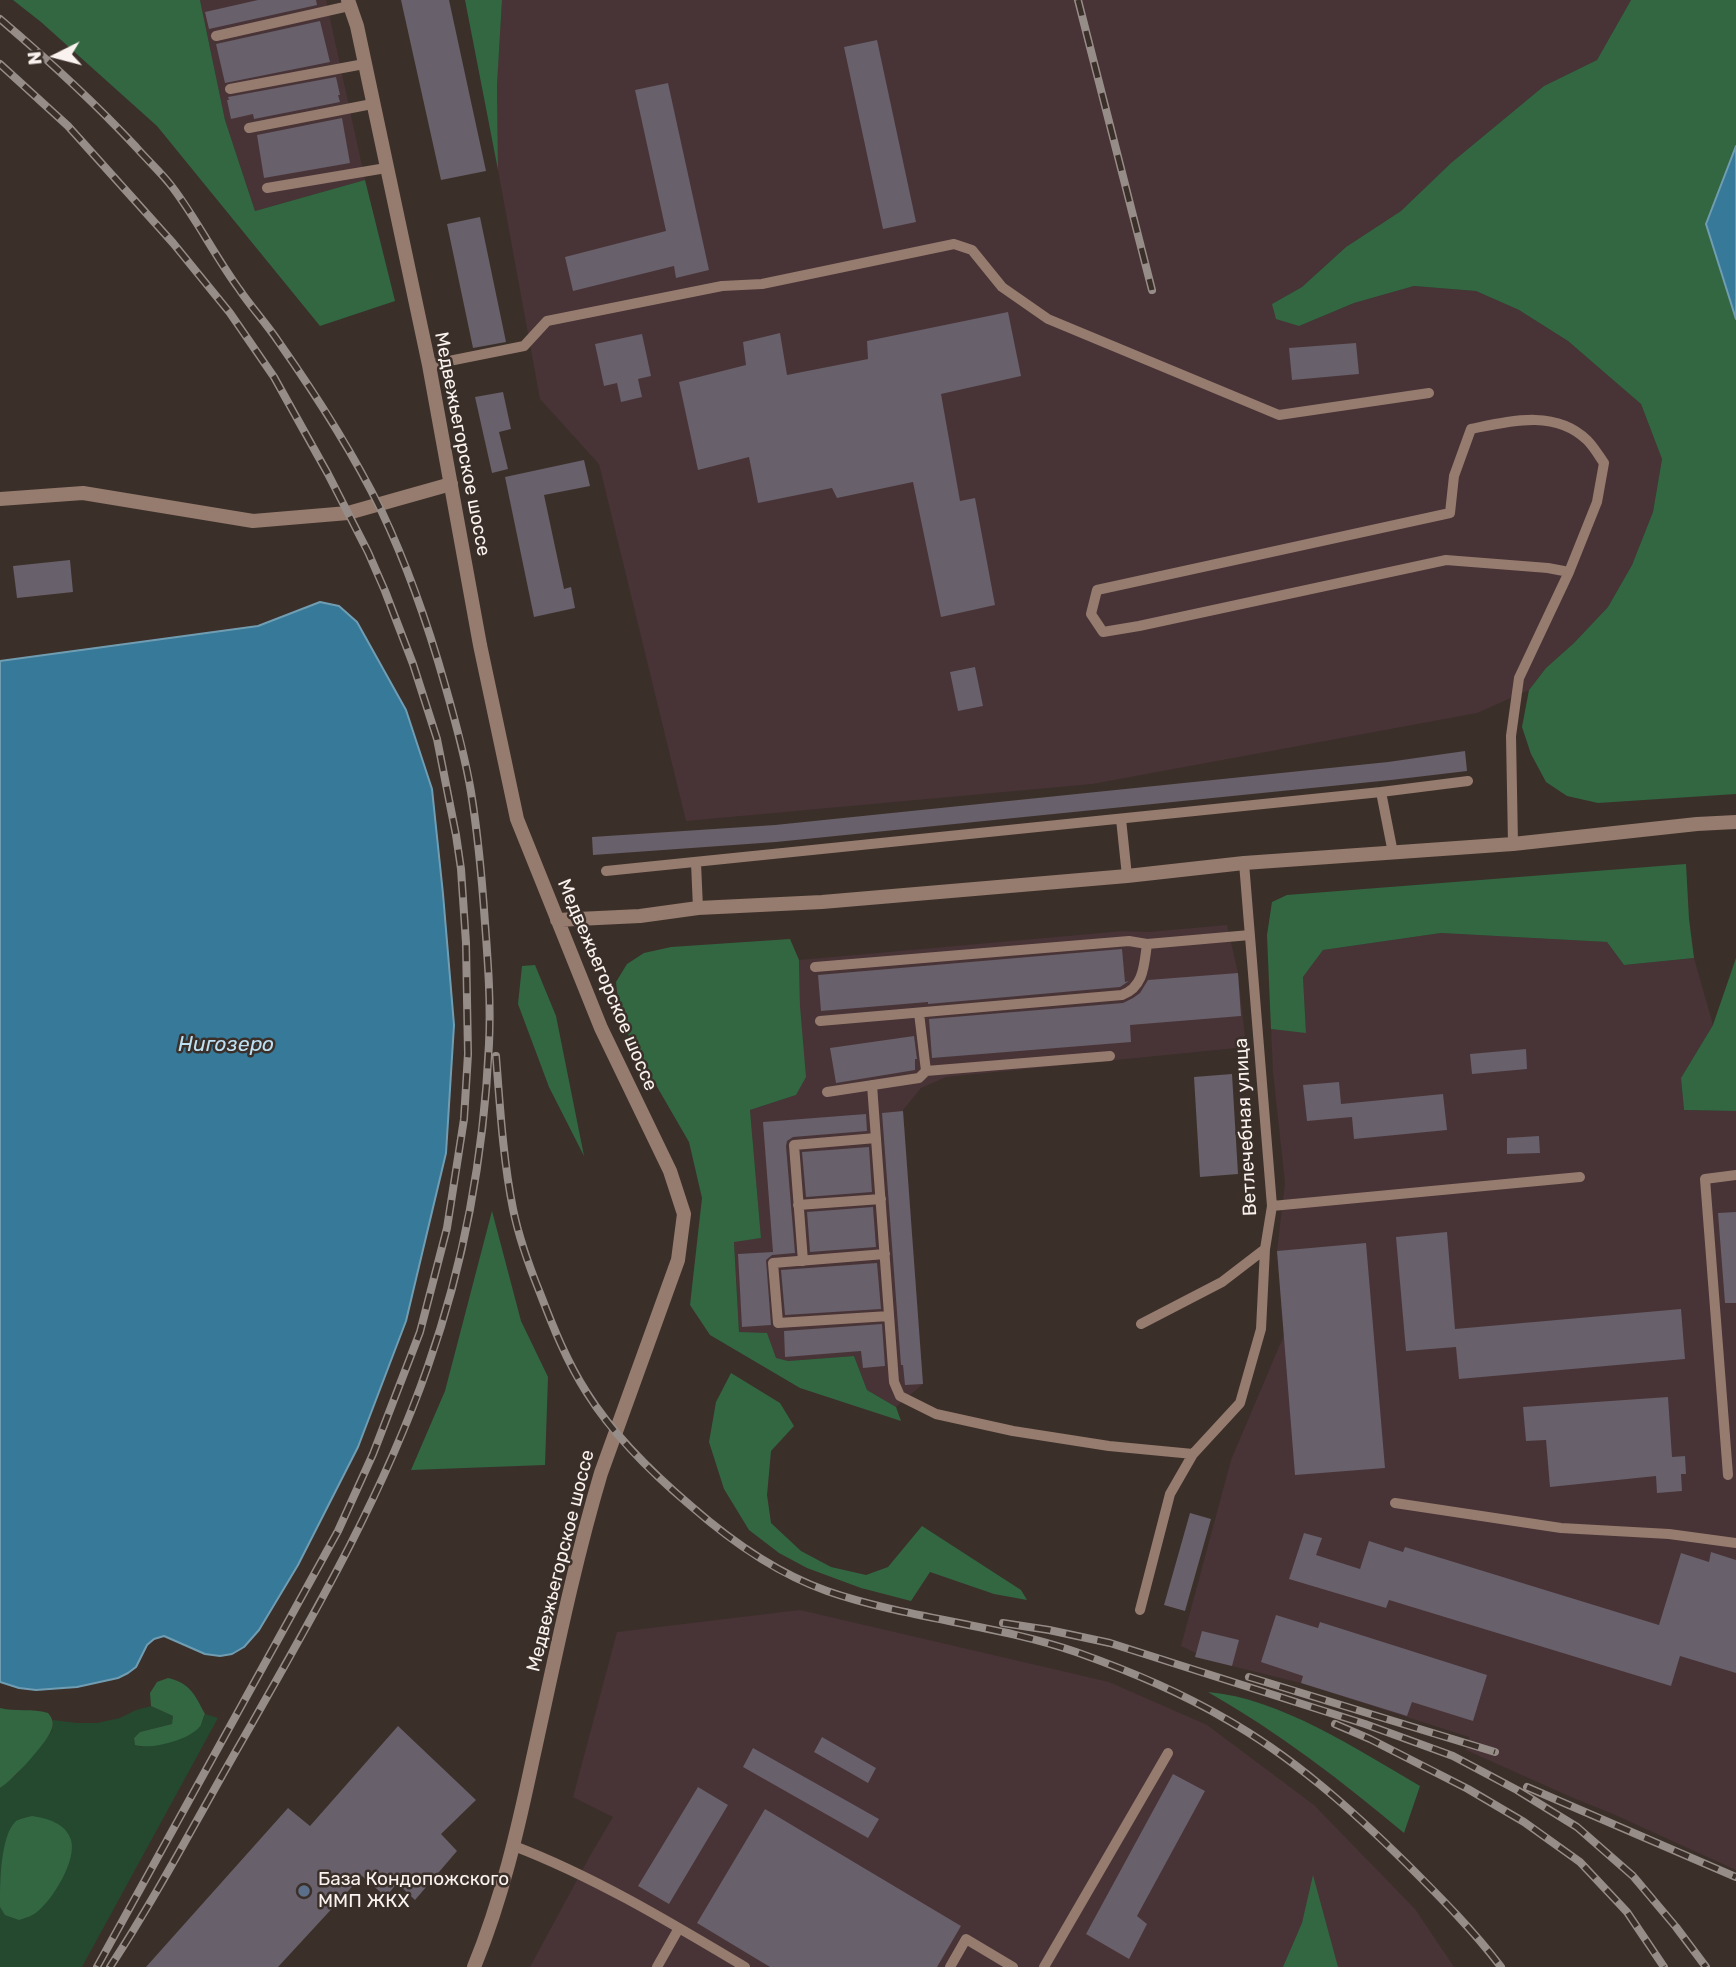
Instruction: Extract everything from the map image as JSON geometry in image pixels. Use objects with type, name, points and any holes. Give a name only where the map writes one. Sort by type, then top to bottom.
[{"type":"street","name":"Медвежьегорское шоссе","points":[[348,3],[357,26],[429,365],[480,645],[517,819],[601,1028],[670,1171],[684,1214],[678,1260],[601,1473],[588,1519],[514,1846],[485,1941],[474,1967]]},
{"type":"street","points":[[0,499],[83,493],[253,521],[348,513],[451,484]]},
{"type":"street","points":[[557,920],[640,916],[698,908],[822,902],[1127,876],[1244,863],[1513,844],[1736,822]]},
{"type":"lane","points":[[216,36],[348,3]]},
{"type":"lane","points":[[230,89],[364,64]]},
{"type":"lane","points":[[249,128],[372,104]]},
{"type":"lane","points":[[267,188],[386,168]]},
{"type":"lane","points":[[429,365],[524,346],[547,321],[722,286],[762,284],[954,244],[972,250],[1002,287],[1048,319],[1279,415],[1429,393]]},
{"type":"lane","points":[[1513,844],[1510,736],[1519,677],[1569,572],[1597,502],[1604,463],[1587,440],[1564,425],[1544,419],[1517,420],[1471,429],[1454,476],[1450,513],[1097,590],[1091,614],[1103,632],[1446,560],[1569,572]]},
{"type":"lane","points":[[606,871],[1468,781]]},
{"type":"lane","points":[[1381,792],[1393,853]]},
{"type":"lane","points":[[1121,818],[1127,876]]},
{"type":"lane","points":[[696,863],[698,908]]},
{"type":"lane","name":"Ветлечебная улица","points":[[1140,1611],[1170,1494],[1193,1454],[1240,1403],[1261,1329],[1265,1248],[1272,1206],[1244,863]]},
{"type":"lane","points":[[815,967],[1129,941],[1147,944],[1250,935]]},
{"type":"lane","points":[[820,1021],[1122,995],[1131,992],[1142,977],[1147,944]]},
{"type":"lane","points":[[919,1013],[926,1071]]},
{"type":"lane","points":[[827,1092],[919,1078],[926,1071],[1110,1056]]},
{"type":"lane","points":[[873,1085],[894,1382],[900,1396],[936,1414],[1013,1431],[1109,1446],[1193,1454]]},
{"type":"lane","points":[[803,1261],[794,1146],[876,1138]]},
{"type":"lane","points":[[1728,1475],[1705,1179],[1736,1175]]},
{"type":"lane","points":[[1272,1206],[1580,1177]]},
{"type":"lane","points":[[798,1205],[881,1199]]},
{"type":"lane","points":[[1141,1324],[1222,1282],[1265,1248]]},
{"type":"lane","points":[[884,1254],[773,1263],[778,1323],[889,1316]]},
{"type":"lane","points":[[1395,1503],[1561,1528],[1669,1534],[1736,1543]]},
{"type":"lane","points":[[1044,1967],[1168,1753]]},
{"type":"lane","points":[[514,1846],[572,1871],[745,1967]]},
{"type":"lane","points":[[657,1967],[679,1928]]},
{"type":"lane","points":[[950,1967],[967,1939],[1013,1967]]},
{"type":"shaded area","points":[[200,0],[326,0],[365,180],[255,211],[225,120]]},
{"type":"shaded area","points":[[502,0],[1631,0],[1597,60],[1544,86],[1451,163],[1401,211],[1346,247],[1302,287],[1272,304],[1299,326],[1354,303],[1414,286],[1476,291],[1519,310],[1568,341],[1641,404],[1662,459],[1653,512],[1632,565],[1608,607],[1546,668],[1529,690],[1477,713],[1092,784],[686,821],[599,464],[540,399],[498,170],[497,86]]},
{"type":"shaded area","points":[[1227,925],[1238,973],[1246,1047],[946,1077],[921,1088],[903,1110],[923,1384],[896,1407],[867,1390],[854,1356],[788,1361],[776,1359],[739,1332],[734,1241],[761,1238],[750,1110],[796,1095],[799,960],[1123,931],[1149,932]]},
{"type":"shaded area","points":[[1441,933],[1607,942],[1624,965],[1694,958],[1713,1025],[1681,1078],[1684,1110],[1736,1111],[1736,1870],[1466,1750],[1469,1737],[1301,1683],[1195,1657],[1196,1653],[1181,1646],[1231,1460],[1284,1335],[1277,1251],[1285,1183],[1271,1029],[1306,1032],[1303,977],[1323,950]]},
{"type":"shaded area","points":[[800,1610],[1109,1682],[1207,1725],[1314,1805],[1415,1909],[1454,1967],[530,1967],[613,1817],[573,1797],[617,1632]]},
{"type":"green space","points":[[13,0],[200,0],[225,120],[255,211],[365,180],[395,301],[320,326],[157,126]]},
{"type":"green space","points":[[465,0],[502,0],[497,86],[498,170]]},
{"type":"green space","points":[[1631,0],[1736,0],[1736,146],[1706,224],[1736,319],[1736,794],[1598,803],[1567,796],[1546,782],[1531,754],[1522,727],[1529,690],[1546,668],[1608,607],[1632,565],[1653,512],[1662,459],[1641,404],[1568,341],[1519,310],[1476,291],[1414,286],[1354,303],[1299,326],[1276,319],[1272,304],[1302,287],[1346,247],[1401,211],[1451,163],[1544,86],[1597,60]]},
{"type":"green space","points":[[1686,864],[1694,958],[1624,965],[1607,942],[1441,933],[1323,950],[1303,977],[1306,1033],[1271,1029],[1267,935],[1272,902],[1287,895]]},
{"type":"green space","points":[[790,939],[799,960],[806,1077],[796,1095],[750,1110],[761,1238],[734,1242],[739,1332],[767,1333],[776,1358],[788,1361],[854,1356],[867,1390],[896,1407],[901,1421],[800,1388],[710,1335],[690,1305],[702,1198],[689,1142],[630,1040],[618,1000],[616,982],[627,964],[644,953],[671,947]]},
{"type":"green space","points":[[1736,958],[1736,1111],[1684,1110],[1681,1078],[1713,1025]]},
{"type":"green space","points":[[535,965],[556,1016],[584,1156],[549,1087],[518,1004],[522,966]]},
{"type":"green space","points":[[492,1211],[521,1321],[548,1377],[545,1465],[411,1470],[445,1391]]},
{"type":"green space","points":[[731,1373],[780,1403],[794,1426],[771,1451],[767,1495],[771,1523],[801,1551],[831,1567],[866,1575],[888,1567],[922,1526],[1021,1590],[1027,1600],[994,1594],[930,1572],[911,1601],[861,1588],[807,1568],[779,1553],[749,1530],[724,1489],[709,1442],[716,1402]]},
{"type":"green space","points":[[168,1678],[182,1683],[195,1696],[205,1714],[201,1725],[180,1739],[151,1746],[135,1745],[134,1738],[140,1732],[172,1724],[173,1716],[151,1706],[150,1693],[157,1682]]},
{"type":"green space","points":[[1208,1692],[1235,1696],[1290,1715],[1345,1742],[1420,1786],[1404,1833],[1309,1758]]},
{"type":"green space","points":[[151,1706],[173,1716],[172,1724],[140,1732],[134,1738],[135,1744],[141,1747],[201,1725],[205,1714],[218,1718],[82,1967],[0,1967],[0,1788],[16,1775],[52,1731],[53,1720],[97,1723],[120,1718]]},
{"type":"green space","points":[[0,1708],[48,1713],[53,1724],[37,1751],[13,1778],[0,1788]]},
{"type":"green space","points":[[32,1816],[49,1820],[65,1829],[72,1848],[67,1868],[50,1898],[36,1913],[19,1920],[5,1915],[0,1907],[2,1861],[11,1828],[16,1821]]},
{"type":"green space","points":[[1313,1875],[1338,1967],[1283,1967],[1302,1923]]},
{"type":"water","points":[[1736,146],[1736,319],[1706,224]]},
{"type":"water","name":"Нигозеро","points":[[320,602],[339,606],[357,622],[406,710],[432,789],[454,1025],[446,1153],[406,1321],[358,1447],[298,1565],[259,1630],[244,1647],[232,1654],[205,1654],[164,1636],[147,1645],[136,1667],[118,1678],[77,1687],[36,1690],[19,1688],[0,1682],[0,661],[258,626]]},
{"type":"building","points":[[258,0],[316,0],[317,5],[209,29],[205,12]]},
{"type":"building","points":[[401,0],[449,0],[486,171],[441,180]]},
{"type":"building","points":[[320,21],[330,62],[225,83],[216,44]]},
{"type":"building","points":[[877,40],[916,222],[883,229],[844,47]]},
{"type":"building","points":[[336,77],[340,102],[254,119],[253,114],[231,119],[228,97]]},
{"type":"building","points":[[668,83],[709,270],[676,278],[674,266],[573,291],[565,257],[666,231],[635,90]]},
{"type":"building","points":[[342,118],[350,163],[264,178],[257,135]]},
{"type":"building","points":[[480,217],[506,342],[473,348],[447,224]]},
{"type":"building","points":[[1008,312],[1021,376],[941,394],[960,501],[975,498],[995,605],[941,617],[913,482],[837,498],[832,488],[758,503],[749,457],[698,470],[679,382],[746,365],[743,342],[780,333],[787,375],[868,359],[867,341]]},
{"type":"building","points":[[642,334],[651,376],[638,379],[642,397],[621,402],[617,383],[604,386],[595,344]]},
{"type":"building","points":[[1356,343],[1359,374],[1292,380],[1289,348]]},
{"type":"building","points":[[503,392],[511,429],[499,432],[508,469],[492,473],[475,397]]},
{"type":"building","points":[[584,460],[590,486],[544,495],[564,589],[571,587],[575,608],[534,617],[505,477]]},
{"type":"building","points":[[70,560],[73,592],[17,598],[13,566]]},
{"type":"building","points":[[975,667],[983,706],[958,711],[950,672]]},
{"type":"building","points":[[1465,751],[1467,771],[776,842],[593,855],[592,837],[775,825],[1388,762]]},
{"type":"building","points":[[1122,949],[1125,982],[1129,981],[1120,987],[821,1011],[818,975]]},
{"type":"building","points":[[1238,973],[1241,1016],[1130,1025],[1131,1042],[932,1058],[929,1019],[1123,1003],[1140,993],[1148,980]]},
{"type":"building","points":[[914,1036],[917,1059],[915,1070],[836,1083],[830,1048]]},
{"type":"building","points":[[1526,1049],[1527,1069],[1472,1074],[1470,1054]]},
{"type":"building","points":[[1232,1074],[1238,1174],[1200,1177],[1194,1077]]},
{"type":"building","points":[[1339,1082],[1341,1104],[1443,1094],[1447,1130],[1354,1139],[1352,1117],[1307,1121],[1303,1085]]},
{"type":"building","points":[[903,1111],[923,1384],[905,1385],[901,1365],[882,1113]]},
{"type":"building","points":[[866,1114],[867,1131],[793,1137],[787,1141],[795,1253],[772,1255],[766,1260],[771,1325],[742,1327],[738,1254],[773,1252],[763,1122]]},
{"type":"building","points":[[1539,1136],[1540,1153],[1507,1154],[1507,1138]]},
{"type":"building","points":[[869,1147],[872,1192],[806,1197],[802,1152]]},
{"type":"building","points":[[873,1207],[876,1247],[810,1252],[807,1212]]},
{"type":"building","points":[[1736,1212],[1736,1303],[1725,1303],[1718,1213]]},
{"type":"building","points":[[1447,1232],[1455,1329],[1681,1309],[1685,1359],[1459,1379],[1456,1347],[1406,1351],[1396,1237]]},
{"type":"building","points":[[1366,1243],[1385,1468],[1295,1475],[1277,1251]]},
{"type":"building","points":[[877,1263],[881,1309],[785,1315],[781,1270]]},
{"type":"building","points":[[882,1324],[885,1366],[863,1368],[861,1351],[785,1357],[784,1331]]},
{"type":"building","points":[[1668,1397],[1672,1457],[1685,1456],[1686,1474],[1681,1474],[1682,1491],[1657,1493],[1656,1476],[1550,1487],[1546,1440],[1526,1441],[1523,1407]]},
{"type":"building","points":[[1190,1513],[1211,1519],[1185,1611],[1164,1605]]},
{"type":"building","points":[[1304,1533],[1322,1538],[1316,1555],[1360,1569],[1369,1541],[1403,1552],[1405,1547],[1659,1625],[1681,1553],[1709,1562],[1711,1552],[1736,1560],[1736,1673],[1680,1656],[1671,1686],[1389,1600],[1386,1608],[1289,1579]]},
{"type":"building","points":[[1276,1615],[1318,1628],[1320,1622],[1487,1675],[1473,1721],[1412,1702],[1407,1716],[1301,1683],[1303,1676],[1261,1662]]},
{"type":"building","points":[[1202,1631],[1239,1640],[1232,1666],[1195,1657]]},
{"type":"building","points":[[398,1726],[476,1800],[441,1834],[457,1851],[415,1900],[397,1883],[386,1897],[362,1876],[278,1967],[146,1967],[288,1808],[310,1826]]},
{"type":"building","points":[[822,1737],[876,1768],[868,1783],[814,1752]]},
{"type":"building","points":[[753,1748],[879,1819],[868,1838],[743,1767]]},
{"type":"building","points":[[1173,1774],[1205,1791],[1137,1916],[1147,1924],[1129,1959],[1086,1934]]},
{"type":"building","points":[[698,1787],[728,1805],[669,1904],[638,1886]]},
{"type":"building","points":[[765,1809],[961,1926],[937,1967],[770,1967],[697,1923]]},
{"type":"railway","points":[[1078,0],[1152,290]]},
{"type":"railway","points":[[0,19],[87,97],[169,183],[230,276],[306,382],[370,488],[417,596],[460,738],[476,824],[488,968],[490,1029],[486,1085],[470,1207],[441,1327],[410,1415],[367,1510],[320,1603],[162,1883],[110,1967]]},
{"type":"railway","points":[[0,64],[68,126],[173,243],[230,313],[274,377],[328,474],[385,591],[413,664],[437,739],[461,869],[466,943],[468,1054],[464,1119],[447,1228],[420,1332],[373,1454],[338,1531],[97,1967]]},
{"type":"railway","points":[[496,1056],[502,1133],[513,1209],[536,1283],[561,1344],[587,1393],[621,1439],[662,1480],[738,1544],[808,1584],[858,1601],[1045,1642],[1152,1682],[1224,1718],[1274,1749],[1365,1824],[1444,1901],[1501,1967]]},
{"type":"railway","points":[[1003,1623],[1110,1643],[1365,1724],[1453,1756],[1517,1790],[1577,1827],[1633,1876],[1706,1967]]},
{"type":"railway","points":[[1249,1677],[1495,1752]]},
{"type":"railway","points":[[1335,1724],[1468,1789],[1524,1822],[1580,1862],[1627,1912],[1664,1967]]},
{"type":"railway","points":[[1527,1787],[1736,1877]]},
{"type":"place","name":"База Кондопожского ММП ЖКХ","points":[[304,1891]]}]
